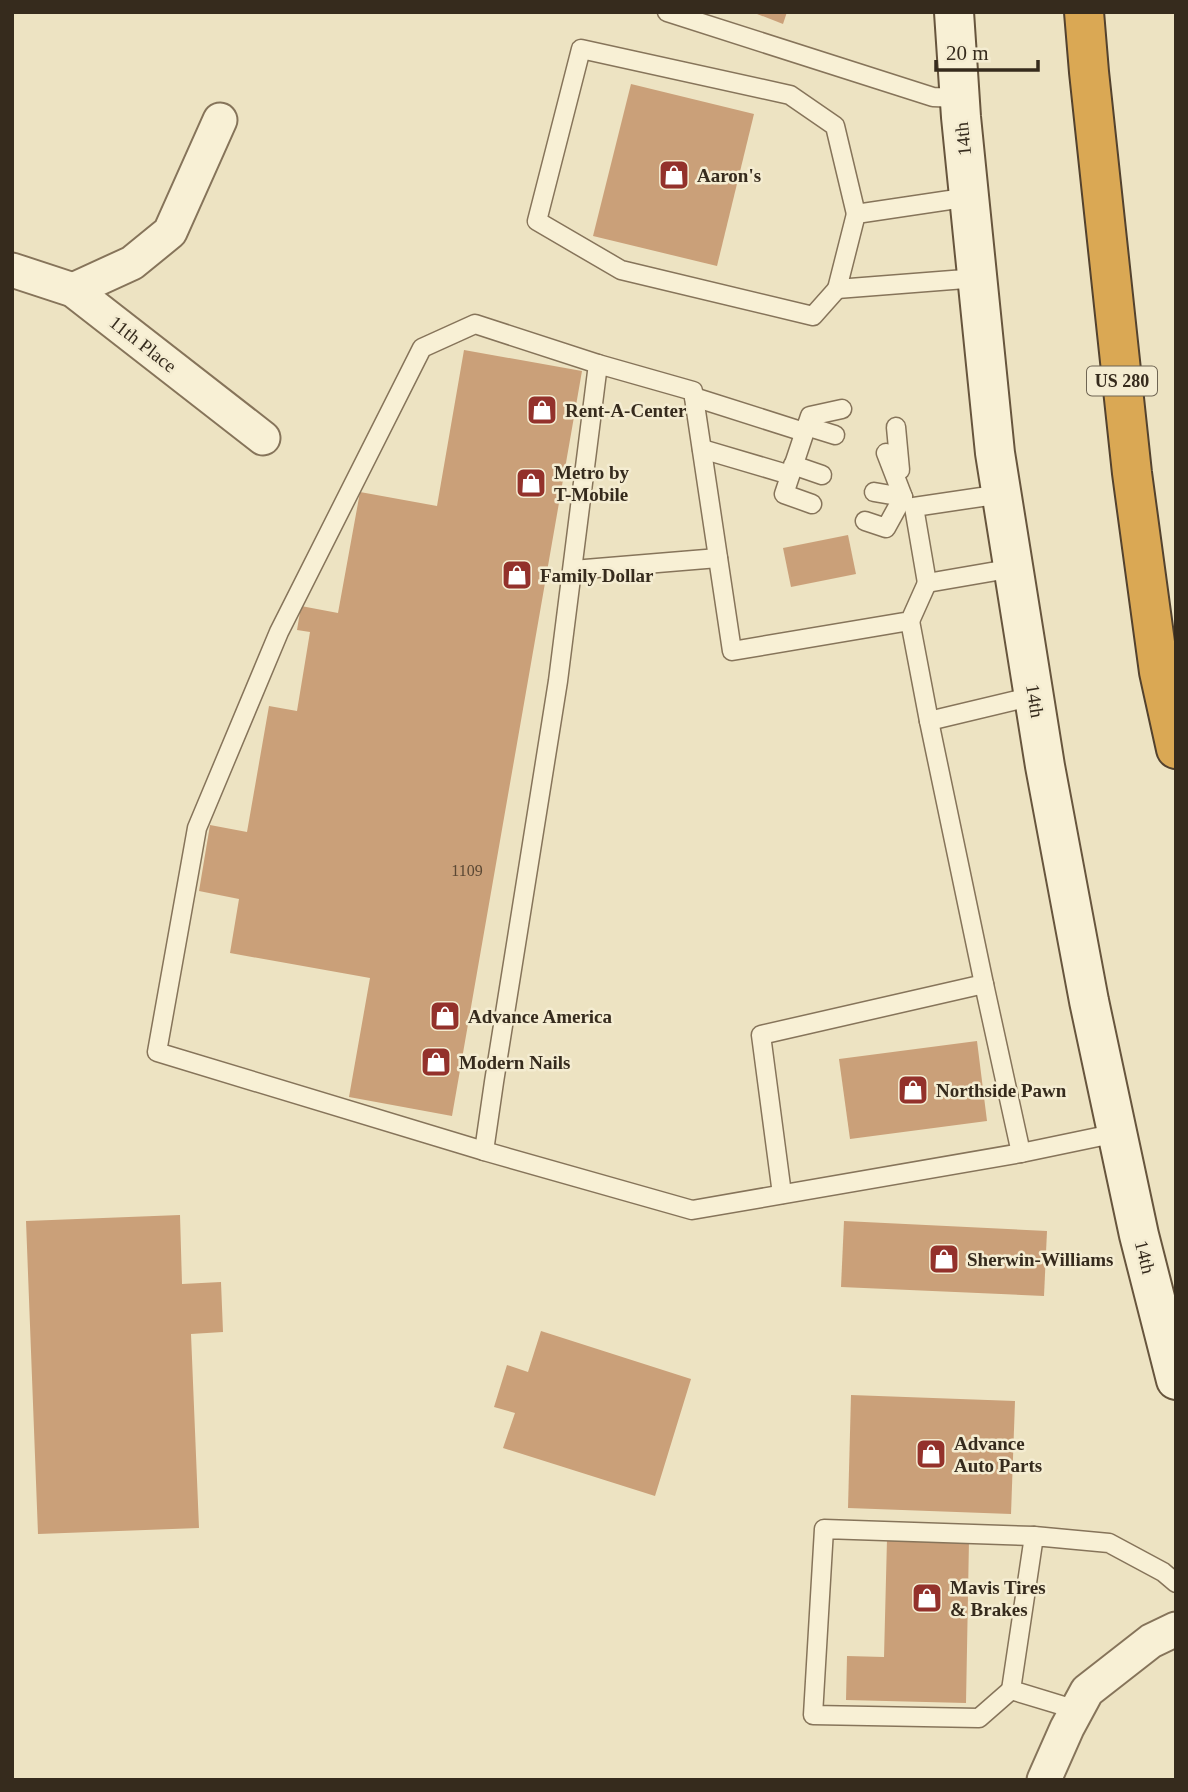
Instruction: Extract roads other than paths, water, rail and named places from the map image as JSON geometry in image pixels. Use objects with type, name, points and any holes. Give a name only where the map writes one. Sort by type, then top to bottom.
[{"type":"highway","name":"US 280","points":[[1084,12],[1088,72],[1132,473],[1159,673],[1176,749]]},
{"type":"street","name":"14th","points":[[954,12],[959,98],[995,453],[1045,766],[1117,1133],[1139,1235],[1176,1380]]},
{"type":"street","points":[[73,290],[132,263],[170,232],[220,120]]},
{"type":"street","name":"11th Place","points":[[12,270],[73,290],[264,438]]},
{"type":"street","points":[[1044,1780],[1087,1691],[1151,1641],[1176,1629]]},
{"type":"lane","points":[[667,12],[933,97],[959,98]]},
{"type":"lane","points":[[699,12],[785,42],[800,55]]},
{"type":"lane","points":[[581,49],[790,95],[835,126],[856,214],[837,289],[813,316],[621,270],[537,222],[581,49]]},
{"type":"lane","points":[[856,214],[970,197]]},
{"type":"lane","points":[[837,289],[978,278]]},
{"type":"lane","points":[[910,621],[732,652],[693,391],[598,364],[475,324],[422,348],[279,632],[197,828],[157,1052],[484,1151],[692,1210],[1021,1153],[1117,1133]]},
{"type":"lane","points":[[484,1151],[558,681],[598,364]]},
{"type":"lane","points":[[694,397],[835,435]]},
{"type":"lane","points":[[812,504],[784,494],[810,416],[842,410]]},
{"type":"lane","points":[[896,427],[927,583],[910,621],[1021,1153]]},
{"type":"lane","points":[[702,449],[822,475]]},
{"type":"lane","points":[[886,453],[909,502]]},
{"type":"lane","points":[[874,492],[909,502],[1002,494]]},
{"type":"lane","points":[[865,521],[886,528],[909,502]]},
{"type":"lane","points":[[573,570],[718,558]]},
{"type":"lane","points":[[927,583],[1014,568]]},
{"type":"lane","points":[[929,721],[1034,696]]},
{"type":"lane","points":[[782,1194],[761,1035],[984,984]]},
{"type":"lane","points":[[1034,1536],[1011,1690],[979,1718],[813,1715],[824,1529],[1034,1536],[1109,1543],[1163,1572],[1176,1583]]},
{"type":"lane","points":[[1011,1690],[1077,1710]]},
{"type":"place","name":"Aaron's","points":[[674,175]]},
{"type":"place","name":"Rent-A-Center","points":[[542,410]]},
{"type":"place","name":"Metro by T-Mobile","points":[[531,483]]},
{"type":"place","name":"Family Dollar","points":[[517,575]]},
{"type":"place","name":"Advance America","points":[[445,1016]]},
{"type":"place","name":"Modern Nails","points":[[436,1062]]},
{"type":"place","name":"Northside Pawn","points":[[913,1090]]},
{"type":"place","name":"Sherwin-Williams","points":[[944,1259]]},
{"type":"place","name":"Advance Auto Parts","points":[[931,1454]]},
{"type":"place","name":"Mavis Tires & Brakes","points":[[927,1598]]}]
